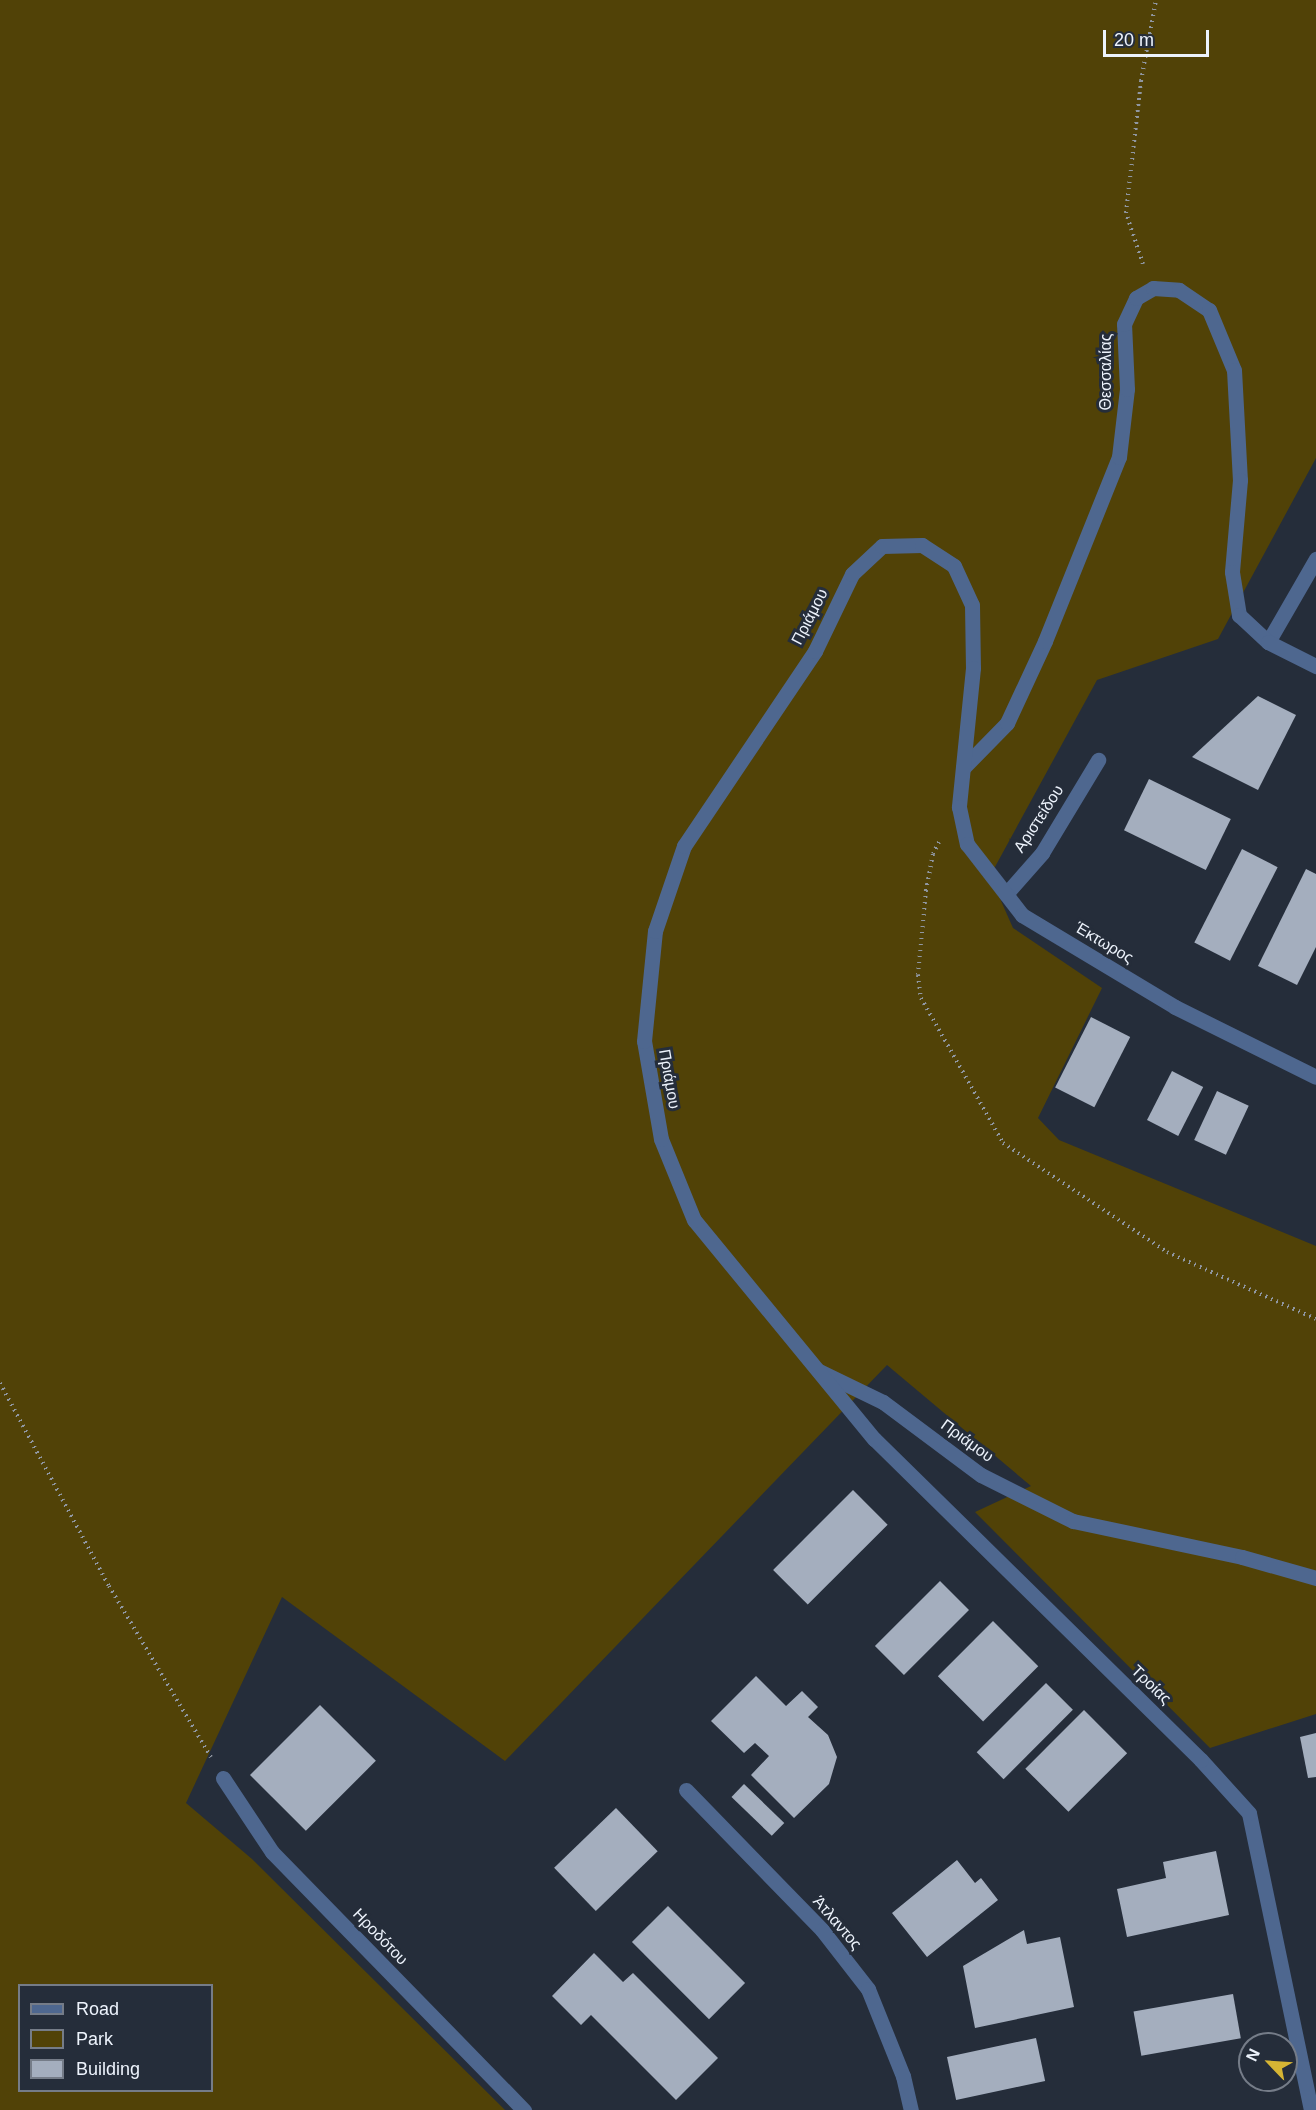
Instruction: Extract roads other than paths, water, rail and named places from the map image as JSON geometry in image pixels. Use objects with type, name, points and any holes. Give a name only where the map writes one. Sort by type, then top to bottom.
[{"type":"street","name":"Θεσσαλίας","points":[[963,768],[1007,723],[1045,641],[1119,457],[1127,389],[1124,324],[1136,297],[1153,288],[1179,290],[1209,310],[1234,370],[1240,480],[1232,572],[1239,615],[1268,642]]},
{"type":"street","name":"Πριάμου","points":[[963,768],[973,668],[972,605],[954,566],[922,545],[882,546],[852,574],[814,651],[684,846],[655,931],[644,1041],[661,1139],[694,1220],[814,1368],[883,1402],[981,1475],[1073,1521],[1242,1557],[1316,1578]]},
{"type":"street","points":[[1316,559],[1268,642],[1316,666]]},
{"type":"street","name":"Αριστείδου","points":[[1006,894],[1042,853],[1098,760]]},
{"type":"street","name":"Έκτωρος","points":[[963,768],[959,807],[967,844],[1022,915],[1175,1007],[1316,1077]]},
{"type":"street","name":"Τροίας","points":[[814,1368],[874,1439],[1202,1760],[1249,1813],[1311,2110]]},
{"type":"street","name":"Ηροδότου","points":[[223,1778],[272,1852],[524,2110]]},
{"type":"street","name":"Άτλαντος","points":[[686,1790],[822,1930],[868,1989],[903,2076],[911,2110]]}]
